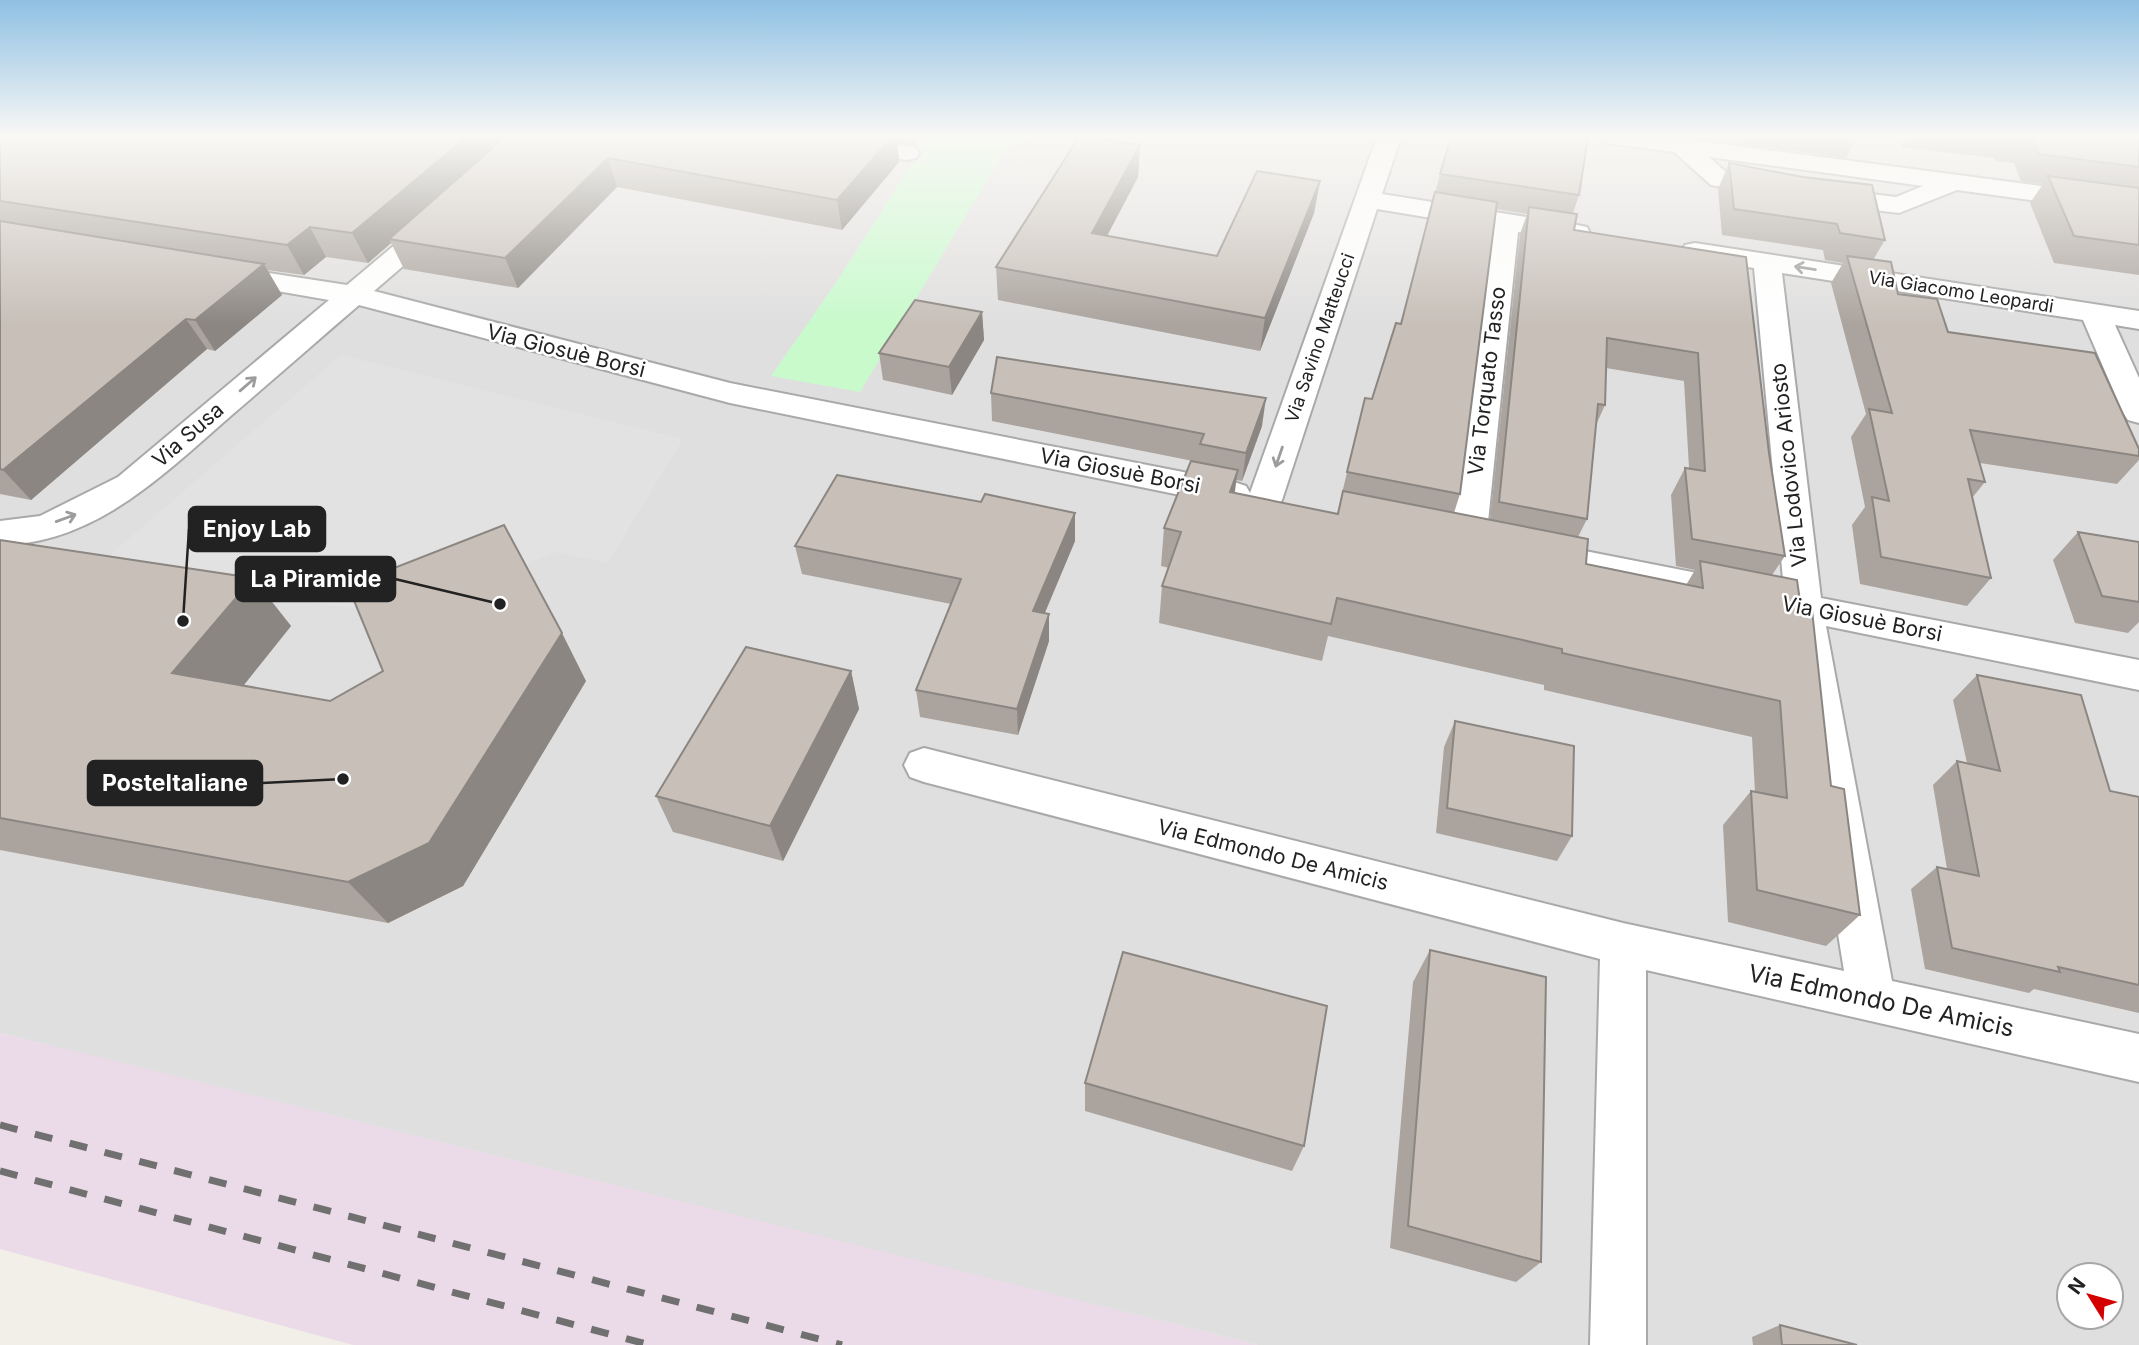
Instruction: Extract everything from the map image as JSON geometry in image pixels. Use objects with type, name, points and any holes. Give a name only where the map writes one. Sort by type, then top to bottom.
[{"type":"street","points":[[1367,200],[1602,237]]},
{"type":"street","name":"Via Savino Matteucci","points":[[1278,503],[1367,200]]},
{"type":"street","points":[[1855,200],[1899,205],[1912,200]]},
{"type":"street","points":[[2083,200],[2139,207]]},
{"type":"street","name":"Via Susa","points":[[0,533],[36,528],[72,517],[130,485],[354,295],[460,201]]},
{"type":"street","name":"Via Torquato Tasso","points":[[1478,543],[1506,222]]},
{"type":"street","name":"Via Giacomo Leopardi","points":[[1671,247],[2139,320]]},
{"type":"street","name":"Via Lodovico Ariosto","points":[[1767,262],[1804,607],[1872,999]]},
{"type":"street","name":"Via Giosuè Borsi","points":[[195,269],[354,295],[730,393],[1278,503]]},
{"type":"street","points":[[2095,313],[2139,413]]},
{"type":"street","name":"Via Giosuè Borsi","points":[[1478,543],[2139,675]]},
{"type":"street","name":"Via Edmondo De Amicis","points":[[924,765],[1623,944],[2139,1058]]},
{"type":"street","points":[[1618,1345],[1623,944]]},
{"type":"shaded area","points":[[0,200],[2139,200],[2139,1345],[1258,1345],[0,1033]]},
{"type":"shaded area","points":[[341,355],[683,439],[608,563],[557,552],[396,611],[324,605],[96,567]]},
{"type":"shaded area","points":[[0,1033],[1258,1345],[353,1345],[0,1249]]},
{"type":"green space","points":[[889,200],[975,200],[860,392],[771,376],[833,287]]},
{"type":"building","points":[[392,200],[352,233],[310,227],[287,245],[0,201]]},
{"type":"building","points":[[434,200],[565,200],[505,258],[389,239]]},
{"type":"building","points":[[1039,200],[1110,200],[1092,233],[1217,256],[1243,200],[1312,200],[1265,318],[996,267]]},
{"type":"building","points":[[1433,200],[1497,202],[1460,494],[1347,472],[1365,398],[1372,399],[1396,323],[1401,324]]},
{"type":"building","points":[[1733,200],[1875,200],[1885,240],[1840,233],[1837,224],[1734,209]]},
{"type":"building","points":[[2058,200],[2139,200],[2139,245],[2074,236]]},
{"type":"building","points":[[1529,207],[1577,214],[1574,230],[1746,257],[1769,453],[1785,556],[1692,539],[1685,468],[1705,471],[1698,353],[1607,338],[1605,405],[1598,404],[1587,519],[1499,502]]},
{"type":"building","points":[[0,221],[264,264],[195,320],[186,319],[3,470],[0,469]]},
{"type":"building","points":[[1847,256],[1891,262],[1898,294],[1937,299],[1948,332],[2095,353],[2139,449],[2139,456],[1970,430],[1985,482],[1968,479],[1991,578],[1881,557],[1872,497],[1889,501],[1869,409],[1892,413]]},
{"type":"building","points":[[915,300],[982,312],[949,367],[879,353]]},
{"type":"building","points":[[997,357],[1266,398],[1246,453],[1200,444],[1204,434],[991,393]]},
{"type":"building","points":[[1191,461],[1238,470],[1230,492],[1338,514],[1343,491],[1588,539],[1586,564],[1703,588],[1700,561],[1797,580],[1801,608],[1812,610],[1831,786],[1844,789],[1860,915],[1757,890],[1751,791],[1787,798],[1780,701],[1562,653],[1562,649],[1337,598],[1331,624],[1162,586],[1181,532],[1164,528]]},
{"type":"building","points":[[837,475],[981,502],[985,494],[1075,513],[1033,611],[1049,614],[1017,709],[916,690],[961,579],[795,546]]},
{"type":"building","points":[[504,525],[562,633],[429,843],[348,882],[0,818],[0,540],[253,578],[172,673],[330,701],[383,671],[348,586]]},
{"type":"building","points":[[2078,532],[2139,542],[2139,602],[2102,596]]},
{"type":"building","points":[[746,647],[851,671],[770,826],[656,796]]},
{"type":"building","points":[[1977,675],[2081,695],[2110,791],[2139,797],[2139,985],[2058,967],[2060,972],[1952,948],[1937,867],[1979,876],[1957,761],[2000,771]]},
{"type":"building","points":[[1455,721],[1574,746],[1572,836],[1447,808]]},
{"type":"building","points":[[1430,950],[1546,977],[1541,1262],[1408,1226]]},
{"type":"building","points":[[1123,952],[1327,1006],[1304,1146],[1085,1083]]},
{"type":"building","points":[[1780,1325],[1857,1345],[1782,1345]]},
{"type":"railway","points":[[0,1125],[842,1345]]},
{"type":"railway","points":[[0,1171],[650,1345]]},
{"type":"place","name":"La Piramide","points":[[500,604]]},
{"type":"place","name":"Enjoy Lab","points":[[183,621]]},
{"type":"place","name":"PosteItaliane","points":[[343,779]]}]
